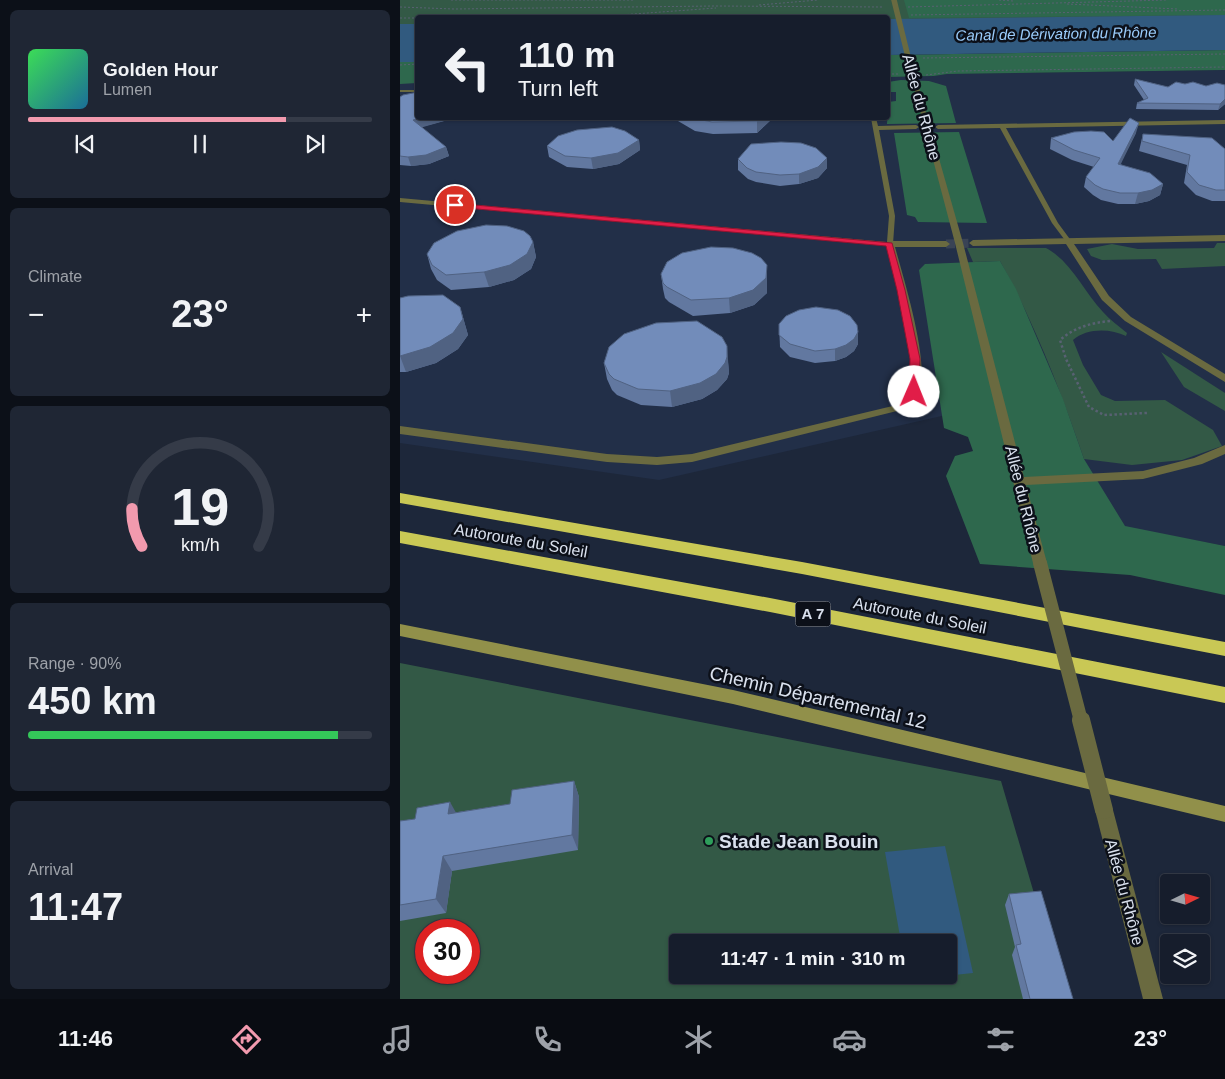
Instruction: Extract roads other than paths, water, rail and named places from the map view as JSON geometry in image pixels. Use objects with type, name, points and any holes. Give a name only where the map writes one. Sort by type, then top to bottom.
[{"type":"highway","name":"Autoroute du Soleil","points":[[400,498],[812,570],[1225,649]]},
{"type":"highway","name":"Autoroute du Soleil","points":[[400,536],[770,605],[1225,695]]},
{"type":"main road","name":"Chemin Départemental 12","points":[[400,630],[733,697],[1225,814]]},
{"type":"street","name":"Allée du Rhône","points":[[894,0],[911,78],[959,243],[1154,999]]},
{"type":"street","points":[[974,243],[1225,238]]},
{"type":"street","points":[[1069,242],[1105,298],[1128,319],[1225,378]]},
{"type":"street","points":[[400,430],[607,458],[656,461],[692,458],[846,422],[905,406],[914,392],[915,359],[890,244],[946,244]]},
{"type":"street","points":[[1019,481],[1143,475],[1198,461],[1225,449]]},
{"type":"lane","points":[[400,91],[415,91]]},
{"type":"lane","points":[[400,200],[890,244],[892,216],[874,120]]},
{"type":"lane","points":[[938,127],[1225,122]]},
{"type":"lane","points":[[1002,126],[1055,223],[1069,242]]},
{"type":"lane","points":[[876,128],[916,127]]},
{"type":"water","name":"Canal de Dérivation du Rhône","points":[[1225,15],[1225,50],[890,55],[890,19]]},
{"type":"water","points":[[400,24],[415,24],[415,62],[400,62]]},
{"type":"water","points":[[945,846],[973,973],[957,975],[957,934],[900,934],[885,852]]},
{"type":"tunnel","points":[[946,244],[973,243]]},
{"type":"place","name":"Stade Jean Bouin","points":[[709,841]]}]
